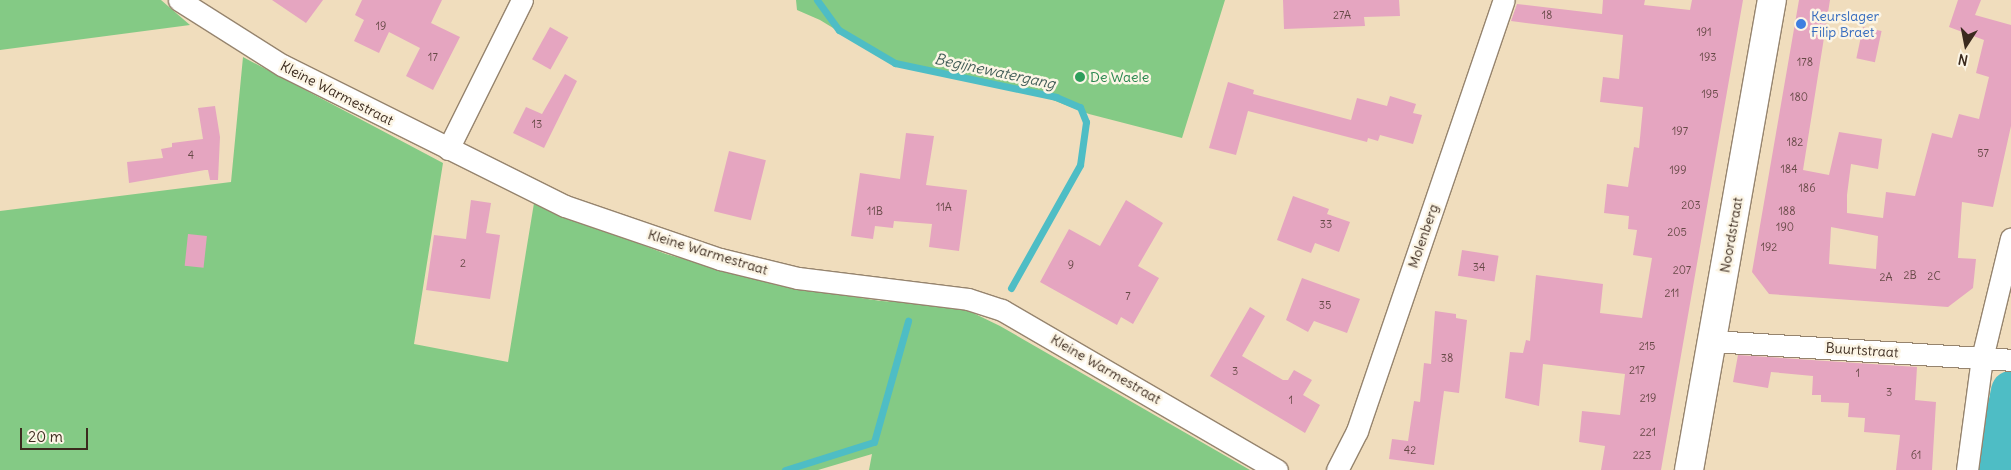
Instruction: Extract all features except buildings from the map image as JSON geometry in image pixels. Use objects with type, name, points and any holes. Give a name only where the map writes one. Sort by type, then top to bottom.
[{"type":"street","name":"Kleine Warmestraat","points":[[179,0],[282,65],[565,206],[720,259],[798,278],[968,299],[1002,310],[1277,470]]},
{"type":"street","points":[[448,149],[522,0]]},
{"type":"street","name":"Molenberg","points":[[1337,470],[1357,431],[1504,0]]},
{"type":"street","name":"Noordstraat","points":[[1689,470],[1772,0]]},
{"type":"street","points":[[1967,470],[1997,359],[2011,238]]},
{"type":"street","name":"Buurtstraat","points":[[1712,341],[1997,359]]},
{"type":"green space","points":[[0,0],[161,0],[190,25],[0,50]]},
{"type":"green space","name":"De Waele","points":[[796,0],[1225,0],[1182,138],[1089,114],[1027,90],[892,64],[820,20],[797,10]]},
{"type":"green space","points":[[243,57],[443,163],[414,344],[508,362],[534,203],[666,254],[776,285],[881,301],[936,304],[967,310],[1000,326],[1250,470],[869,470],[872,454],[818,470],[0,470],[0,211],[231,182]]},
{"type":"waterway","name":"Begijnewatergang","points":[[817,0],[839,30],[895,63],[1056,97],[1080,107],[1086,122],[1080,165],[1011,288]]},
{"type":"waterway","name":"Begijnewatergang","points":[[785,470],[874,442],[908,321]]},
{"type":"waterway","points":[[1995,470],[2011,391]]},
{"type":"place","name":"Keurslager Filip Braet","points":[[1801,24]]},
{"type":"place","name":"De Waele","points":[[1080,77]]}]
